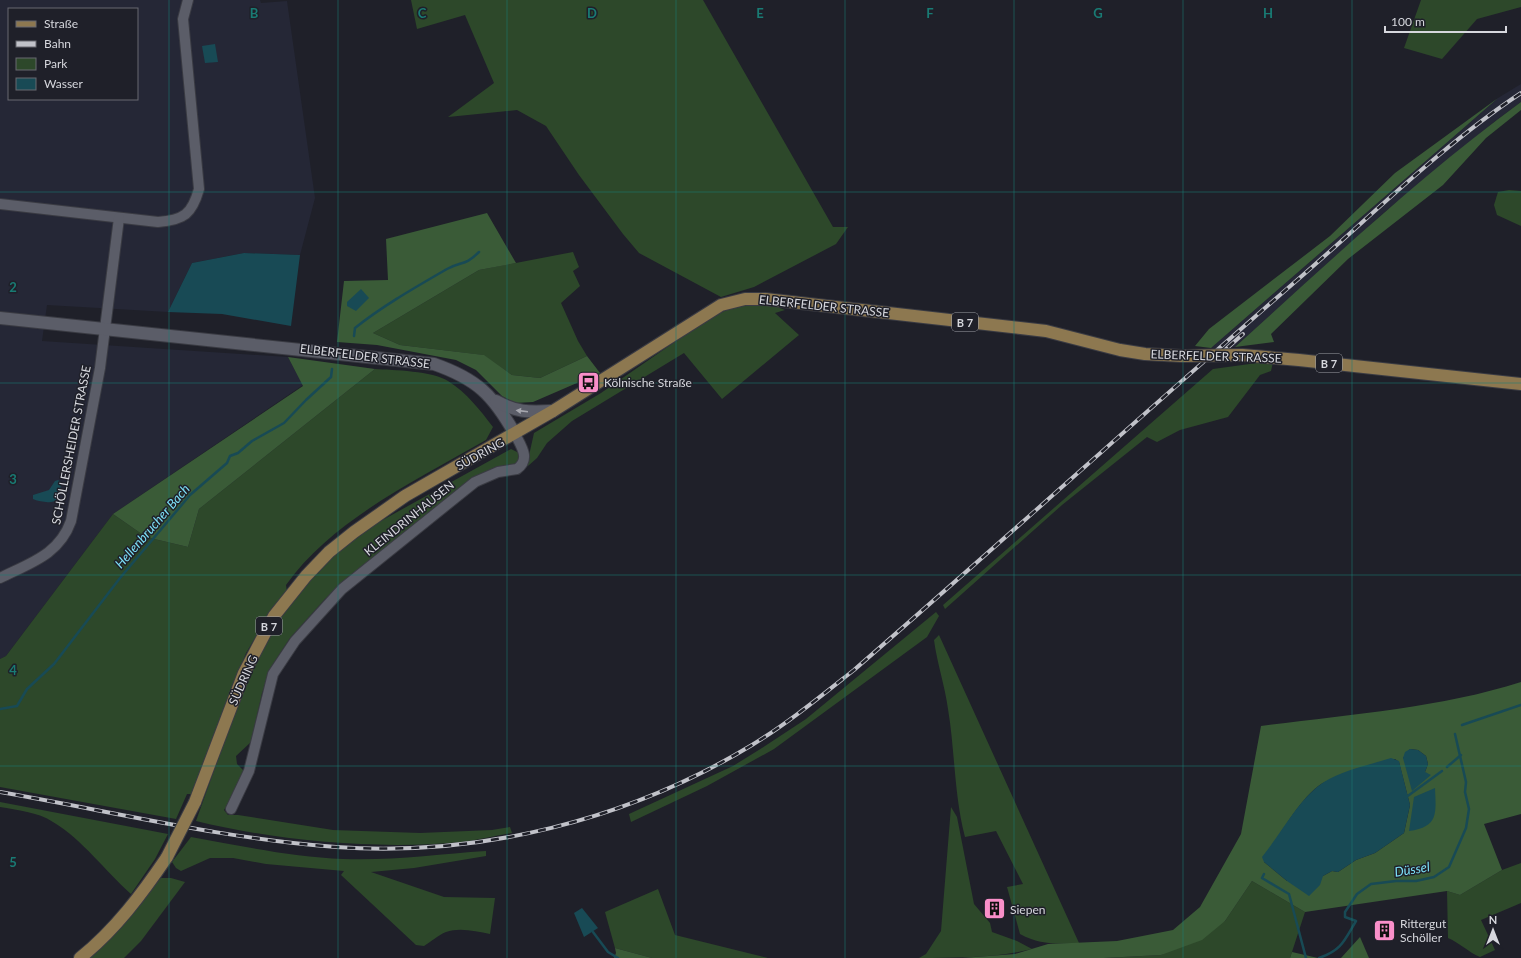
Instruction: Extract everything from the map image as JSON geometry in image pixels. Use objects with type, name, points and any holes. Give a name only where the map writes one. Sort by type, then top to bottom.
[{"type":"main road","name":"ELBERFELDER STRASSE","points":[[514,434],[553,411],[710,311],[721,305],[745,299],[765,299],[1046,332],[1120,350],[1146,354],[1183,356],[1242,355],[1307,360],[1521,384]]},
{"type":"main road","name":"SÜDRING","points":[[80,958],[117,924],[145,889],[167,857],[195,802],[244,673],[274,616],[306,576],[329,552],[354,532],[405,496],[514,434]]},
{"type":"street","points":[[0,204],[158,222],[183,218],[191,210],[199,188],[183,18],[188,0]]},
{"type":"street","name":"SCHÖLLERSHEIDER STRASSE","points":[[0,578],[44,556],[58,546],[66,534],[71,521],[89,431],[106,330],[119,218]]},
{"type":"street","name":"ELBERFELDER STRASSE","points":[[0,318],[434,364],[467,378],[494,400],[514,434]]},
{"type":"street","points":[[494,400],[508,408],[521,412],[553,411]]},
{"type":"street","name":"KLEINDRINHAUSEN","points":[[231,809],[249,771],[268,689],[280,662],[318,613],[342,588],[369,566],[475,482],[486,476],[521,466],[525,458],[525,454],[514,434]]},
{"type":"shaded area","points":[[0,0],[260,0],[261,3],[287,1],[315,198],[300,255],[244,253],[192,263],[168,312],[47,305],[42,341],[288,357],[303,385],[113,514],[6,656],[0,659]]},
{"type":"shaded area","points":[[1521,84],[1521,102],[1494,122],[1387,210],[1235,347],[1211,348],[1498,98]]},
{"type":"green space","points":[[411,0],[703,0],[833,227],[848,227],[836,244],[754,287],[721,297],[639,253],[579,175],[546,126],[517,110],[448,117],[494,83],[465,15],[417,29]]},
{"type":"green space","points":[[1421,0],[1521,0],[1521,7],[1477,19],[1442,59],[1404,48]]},
{"type":"green space","points":[[1498,98],[1211,348],[1195,346],[1209,329],[1330,236],[1395,173]]},
{"type":"green space","points":[[1521,102],[1521,110],[1486,138],[1443,185],[1348,259],[1271,334],[1274,342],[1235,347],[1411,190],[1484,130]]},
{"type":"green space","points":[[1509,190],[1521,191],[1521,226],[1497,215],[1494,205],[1498,192]]},
{"type":"green space","points":[[487,213],[516,263],[479,270],[373,333],[400,345],[484,355],[512,375],[540,378],[587,356],[600,373],[533,402],[515,403],[502,396],[476,370],[456,360],[377,345],[337,342],[344,281],[388,280],[386,239]]},
{"type":"green space","points":[[573,252],[579,267],[573,271],[580,286],[561,303],[578,341],[587,356],[540,378],[512,375],[483,355],[400,345],[373,333],[479,270]]},
{"type":"green space","points":[[753,304],[772,305],[785,310],[775,313],[799,335],[722,399],[684,353],[572,421],[547,443],[537,458],[528,466],[534,433],[601,393],[705,321],[730,308]]},
{"type":"green space","points":[[288,357],[375,369],[199,509],[188,547],[146,537],[113,514],[303,386]]},
{"type":"green space","points":[[1273,362],[1271,371],[1260,375],[1228,417],[1180,430],[1157,442],[1147,437],[1062,505],[945,609],[943,605],[1213,369]]},
{"type":"green space","points":[[375,369],[423,373],[448,381],[467,396],[493,427],[486,440],[405,486],[352,521],[327,540],[305,562],[286,585],[287,592],[267,618],[246,653],[192,794],[187,794],[176,819],[0,787],[0,659],[6,656],[113,514],[146,537],[188,547],[199,509]]},
{"type":"green space","points":[[511,449],[519,453],[519,460],[513,466],[501,467],[355,572],[325,599],[290,638],[273,664],[262,693],[251,742],[236,756],[237,764],[245,772],[234,796],[224,810],[228,815],[238,815],[333,830],[420,833],[492,830],[510,827],[512,833],[461,842],[396,845],[362,844],[294,839],[227,828],[196,821],[245,683],[274,627],[309,580],[334,553],[361,532]]},
{"type":"green space","points":[[936,612],[939,616],[927,637],[774,749],[707,786],[631,822],[629,814],[733,766],[806,719]]},
{"type":"green space","points":[[939,635],[1079,943],[1042,942],[1027,938],[1020,934],[1007,887],[1023,884],[996,831],[965,837],[961,821],[947,700],[934,640]]},
{"type":"green space","points":[[1521,682],[1521,814],[1484,824],[1502,870],[1460,895],[1447,891],[1305,912],[1252,881],[1225,921],[1202,940],[1161,955],[1104,958],[962,958],[1015,954],[1048,944],[1117,941],[1173,930],[1200,907],[1241,834],[1261,726],[1392,710],[1490,691]],"holes":[[[1410,749],[1418,750],[1426,756],[1428,764],[1425,772],[1403,758]],[[1395,759],[1399,762],[1410,805],[1404,833],[1375,853],[1356,860],[1338,872],[1332,871],[1323,876],[1287,881],[1264,862],[1275,842],[1299,806],[1317,787],[1325,782],[1360,769]]]},
{"type":"green space","points":[[0,802],[168,834],[155,859],[131,894],[64,829],[41,816],[0,807]]},
{"type":"green space","points":[[951,807],[957,817],[974,904],[990,923],[992,932],[1017,941],[1032,949],[991,956],[919,958],[926,954],[941,931]]},
{"type":"green space","points":[[191,837],[286,854],[343,859],[397,858],[486,851],[486,856],[414,868],[371,872],[444,897],[495,898],[490,934],[468,930],[456,930],[440,935],[424,946],[416,945],[341,875],[344,871],[266,864],[233,858],[210,858],[181,871],[176,868],[172,862]]},
{"type":"green space","points":[[1521,863],[1521,903],[1481,920],[1495,950],[1480,957],[1448,938],[1447,891],[1460,895],[1502,870]]},
{"type":"green space","points":[[161,878],[171,878],[185,882],[141,941],[124,958],[87,958]]},
{"type":"green space","points":[[1252,881],[1305,912],[1290,958],[1104,958],[1161,955],[1225,921]]},
{"type":"green space","points":[[658,889],[675,935],[768,958],[652,958],[615,948],[605,912]]},
{"type":"green space","points":[[1360,937],[1369,958],[1341,958]]},
{"type":"green space","points":[[615,948],[652,958],[614,958],[616,953]]},
{"type":"green space","points":[[1292,952],[1318,958],[1290,958]]},
{"type":"water","points":[[215,44],[218,62],[205,63],[202,46]]},
{"type":"water","points":[[244,253],[300,255],[291,326],[222,314],[168,312],[192,263]]},
{"type":"water","points":[[361,289],[369,298],[356,311],[347,306],[347,302]]},
{"type":"water","points":[[58,480],[61,482],[60,494],[57,499],[51,502],[46,502],[33,499],[33,495],[49,490],[55,481]]},
{"type":"water","points":[[1410,749],[1418,750],[1426,756],[1428,764],[1425,772],[1431,775],[1412,791],[1403,758],[1405,752]]},
{"type":"water","points":[[1391,758],[1399,761],[1410,805],[1404,833],[1375,853],[1356,860],[1338,872],[1332,871],[1323,876],[1320,885],[1309,896],[1287,881],[1264,862],[1262,857],[1298,807],[1315,789],[1324,782],[1340,774]]},
{"type":"water","points":[[1435,788],[1436,805],[1434,817],[1431,822],[1419,829],[1409,831],[1414,797]]},
{"type":"water","points":[[582,908],[598,928],[584,937],[574,913]]},
{"type":"waterway","name":"Hellenbrucher Bach","points":[[354,336],[355,328],[377,312],[447,269],[467,261],[479,252]]},
{"type":"waterway","name":"Hellenbrucher Bach","points":[[0,709],[17,706],[27,689],[54,664],[120,578],[190,495],[227,463],[230,456],[238,453],[252,441],[284,423],[331,377],[332,369]]},
{"type":"waterway","name":"Düssel","points":[[1462,725],[1521,705]]},
{"type":"waterway","name":"Düssel","points":[[1319,958],[1333,952],[1342,944],[1356,921],[1345,917],[1345,912],[1357,894],[1371,884],[1396,881],[1416,881],[1434,877],[1449,867],[1466,828],[1469,809],[1465,792],[1466,782],[1455,734]]},
{"type":"waterway","points":[[1447,767],[1461,755]]},
{"type":"waterway","points":[[1405,798],[1442,771]]},
{"type":"waterway","points":[[1264,874],[1262,878],[1289,894],[1306,958]]},
{"type":"waterway","points":[[593,932],[608,952],[618,958]]},
{"type":"railway","points":[[0,792],[167,824],[252,838],[336,847],[390,849],[444,846],[498,839],[552,828],[604,813],[655,794],[704,771],[752,745],[804,709],[854,670],[1409,180],[1464,134],[1521,93]]},
{"type":"railway","points":[[1216,358],[1243,334]]},
{"type":"place","name":"Kölnische Straße","points":[[589,382]]},
{"type":"place","name":"Siepen","points":[[995,909]]},
{"type":"place","name":"Rittergut Schöller","points":[[1385,930]]}]
